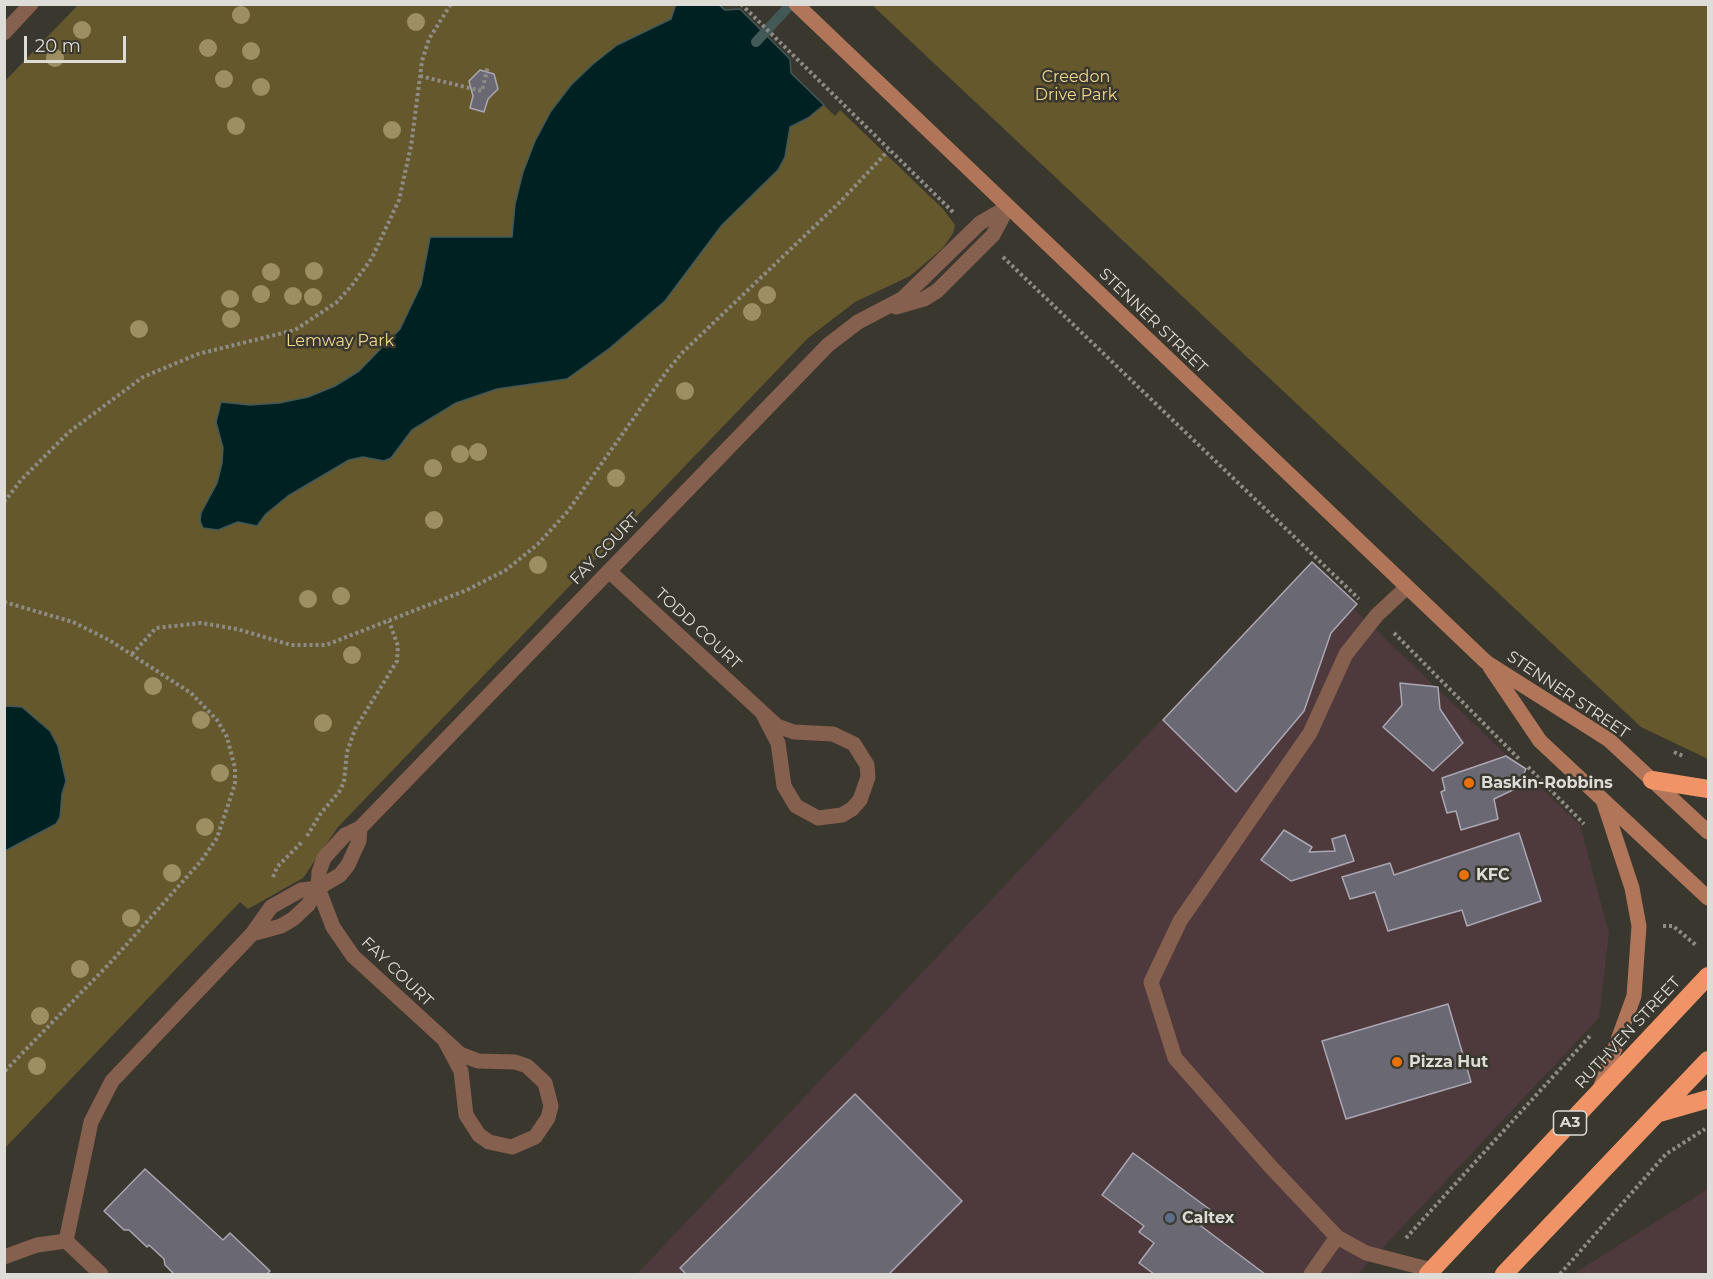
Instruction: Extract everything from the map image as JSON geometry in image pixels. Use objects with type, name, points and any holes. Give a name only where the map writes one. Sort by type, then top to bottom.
[{"type":"highway","points":[[1653,780],[1708,789]]},
{"type":"highway","name":"RUTHVEN STREET","points":[[1430,1272],[1708,976]]},
{"type":"highway","points":[[1504,1275],[1708,1060]]},
{"type":"highway","points":[[1659,1113],[1708,1099]]},
{"type":"main road","name":"STENNER STREET","points":[[796,4],[1486,662],[1609,740],[1708,831]]},
{"type":"main road","name":"STENNER STREET","points":[[1486,662],[1540,741],[1708,897]]},
{"type":"main road","points":[[1598,1094],[1634,996],[1639,926],[1632,888],[1603,799]]},
{"type":"street","points":[[4,33],[31,4]]},
{"type":"street","name":"FAY COURT","points":[[446,1043],[461,1071],[466,1114],[479,1135],[489,1142],[512,1147],[535,1137],[548,1118],[551,1106],[549,1094],[537,1073],[515,1062],[478,1061],[460,1054],[353,956],[333,927],[318,888],[319,872],[333,846],[345,835],[360,828],[828,345],[858,322],[887,308],[916,288],[972,230],[1008,207]]},
{"type":"street","name":"FAY COURT","points":[[887,308],[906,306],[937,291],[986,242],[1008,207]]},
{"type":"street","name":"TODD COURT","points":[[609,571],[777,726],[794,732],[833,734],[854,744],[867,765],[868,777],[860,800],[852,809],[836,816],[818,818],[796,806],[784,786],[778,743],[763,714]]},
{"type":"street","points":[[1406,588],[1377,615],[1346,654],[1310,733],[1180,921],[1151,982],[1175,1058],[1270,1166],[1337,1237],[1366,1253],[1388,1257],[1430,1272]]},
{"type":"street","name":"FAY COURT","points":[[318,888],[335,879],[348,866],[359,841],[360,828]]},
{"type":"street","points":[[66,1241],[91,1122],[112,1081],[252,934],[260,919],[277,902],[301,890],[318,888]]},
{"type":"street","points":[[252,934],[280,926],[293,919],[308,904],[318,888]]},
{"type":"street","points":[[1311,1275],[1337,1237]]},
{"type":"street","points":[[4,1257],[37,1245],[66,1241]]},
{"type":"street","points":[[66,1241],[101,1275]]},
{"type":"path","points":[[4,502],[28,472],[69,432],[143,377],[198,354],[295,330],[337,302],[372,258],[399,201],[411,146],[420,76],[429,39],[451,4]]},
{"type":"path","points":[[741,4],[808,68],[888,151],[972,230]]},
{"type":"path","points":[[420,76],[482,91],[488,66]]},
{"type":"path","points":[[132,654],[149,633],[163,626],[201,623],[291,645],[326,645],[486,581],[506,570],[538,544],[590,482],[667,370],[840,202],[888,151]]},
{"type":"path","points":[[986,242],[1377,615],[1584,824],[1588,835]]},
{"type":"path","points":[[4,602],[73,622],[132,654],[191,693],[205,706],[222,729],[232,752],[236,784],[227,816],[217,838],[201,861],[111,962],[4,1072]]},
{"type":"path","points":[[277,902],[273,885],[277,867],[303,841],[321,813],[339,792],[344,782],[347,752],[355,729],[396,662],[398,646],[389,621]]},
{"type":"path","points":[[1653,926],[1673,926],[1697,946]]},
{"type":"path","points":[[1388,1257],[1598,1028]]},
{"type":"path","points":[[1560,1275],[1666,1154],[1708,1127]]},
{"type":"shaded area","points":[[1308,565],[1580,825],[1609,933],[1599,1018],[1358,1274],[637,1274]]},
{"type":"shaded area","points":[[1708,1189],[1708,1274],[1573,1274]]},
{"type":"green space","name":"Lemway Park","points":[[719,4],[725,10],[740,9],[790,59],[791,73],[835,116],[840,110],[943,209],[955,225],[953,233],[943,248],[910,276],[855,302],[808,338],[338,827],[303,878],[248,909],[240,902],[5,1148],[5,81],[78,5]]},
{"type":"green space","name":"Creedon Drive Park","points":[[872,5],[1708,5],[1708,759],[1641,727]]},
{"type":"water","points":[[676,4],[719,5],[725,10],[740,9],[790,59],[791,73],[824,105],[808,118],[790,127],[785,157],[778,170],[722,225],[665,301],[610,348],[567,379],[497,389],[456,403],[412,430],[391,458],[384,461],[363,457],[349,460],[288,496],[266,514],[257,526],[238,522],[218,530],[203,528],[200,521],[201,513],[217,483],[222,463],[223,448],[216,422],[221,402],[250,405],[279,403],[308,397],[335,386],[359,371],[400,329],[421,285],[430,237],[512,237],[515,204],[523,172],[535,141],[551,111],[571,85],[593,64],[617,45],[671,19]]},
{"type":"water","points":[[5,706],[22,707],[50,731],[58,746],[66,781],[62,794],[60,817],[56,824],[5,851]]},
{"type":"building","points":[[480,70],[494,74],[498,89],[488,99],[484,112],[470,108],[473,96],[469,81]]},
{"type":"building","points":[[1312,562],[1357,604],[1331,633],[1304,711],[1236,792],[1163,720]]},
{"type":"building","points":[[1400,683],[1438,687],[1440,709],[1463,743],[1433,771],[1383,727],[1402,705]]},
{"type":"building","points":[[1506,756],[1526,769],[1517,788],[1494,799],[1498,819],[1461,830],[1456,811],[1447,813],[1441,792],[1445,790],[1442,778]]},
{"type":"building","points":[[1284,830],[1312,847],[1309,852],[1335,851],[1332,839],[1345,835],[1354,861],[1291,881],[1261,860]]},
{"type":"building","points":[[1519,833],[1541,901],[1467,926],[1462,910],[1388,931],[1375,892],[1350,899],[1342,877],[1390,863],[1394,875]]},
{"type":"building","name":"Pizza Hut","points":[[1448,1004],[1471,1082],[1346,1119],[1322,1041]]},
{"type":"building","points":[[855,1094],[962,1201],[889,1274],[686,1274],[680,1268]]},
{"type":"building","name":"Caltex","points":[[1133,1153],[1212,1211],[1201,1226],[1265,1274],[1154,1274],[1139,1263],[1154,1243],[1139,1232],[1144,1226],[1102,1195]]},
{"type":"building","points":[[145,1169],[223,1240],[230,1233],[270,1271],[267,1274],[174,1274],[165,1265],[164,1259],[149,1245],[147,1247],[129,1230],[124,1230],[104,1211]]},
{"type":"waterway","points":[[756,42],[791,4]]},
{"type":"place","name":"Baskin-Robbins","points":[[1469,783]]},
{"type":"place","name":"KFC","points":[[1464,875]]},
{"type":"place","name":"Pizza Hut","points":[[1397,1062]]},
{"type":"place","name":"Caltex","points":[[1170,1218]]}]
